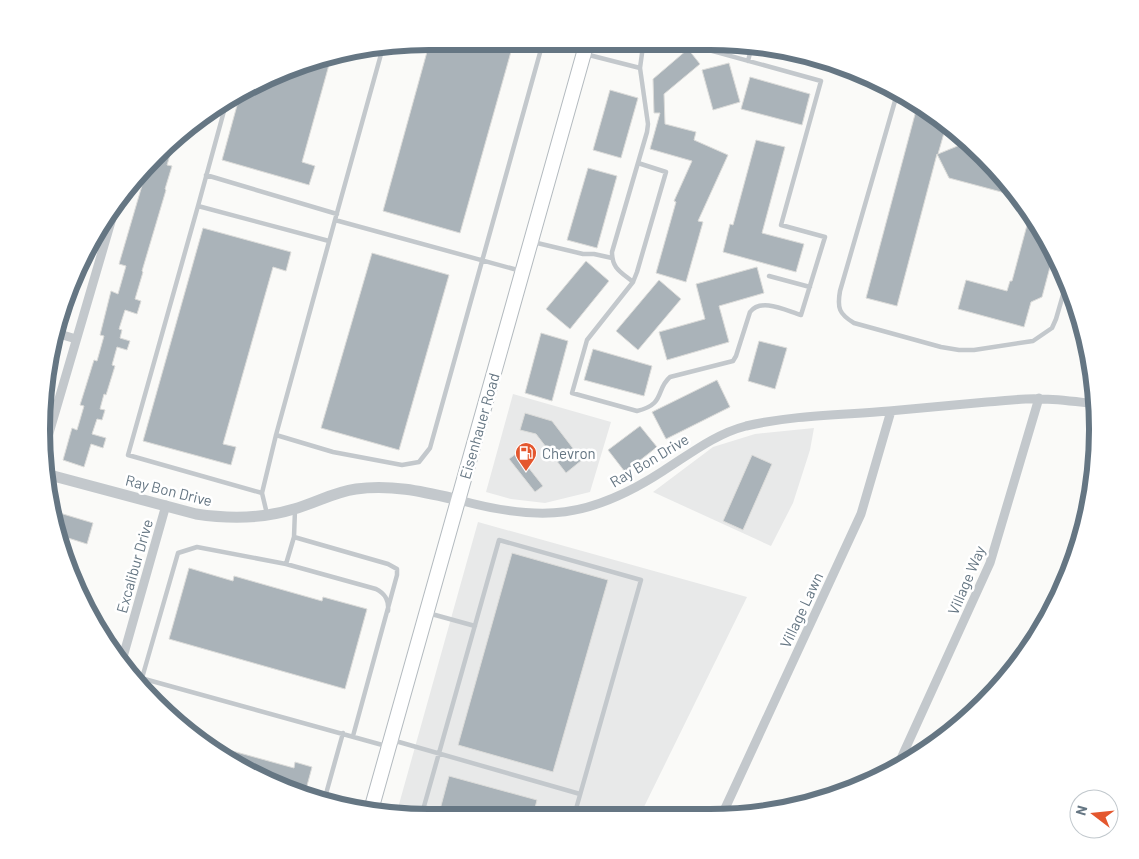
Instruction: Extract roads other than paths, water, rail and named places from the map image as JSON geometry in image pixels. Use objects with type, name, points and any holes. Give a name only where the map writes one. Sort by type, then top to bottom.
[{"type":"main road","name":"Eisenhauer Road","points":[[372,805],[585,50]]},
{"type":"street","points":[[50,428],[109,227]]},
{"type":"street","points":[[62,335],[76,339]]},
{"type":"street","name":"Ray Bon Drive","points":[[53,476],[196,514],[216,517],[236,518],[268,515],[295,509],[338,493],[374,487],[410,489],[482,507],[531,514],[572,511],[603,504],[638,488],[688,453],[718,437],[744,427],[805,418],[1039,398],[1088,403]]},
{"type":"street","name":"Village Way","points":[[902,756],[990,563],[1039,398]]},
{"type":"street","name":"Village Lawn","points":[[725,808],[861,514],[891,411]]},
{"type":"street","name":"Excalibur Drive","points":[[123,654],[166,505]]},
{"type":"lane","points":[[276,435],[333,452],[402,465],[419,462],[430,448],[540,50]]},
{"type":"lane","points":[[591,50],[640,68]]},
{"type":"lane","points":[[633,282],[615,267],[612,252],[648,124],[640,68],[642,50]]},
{"type":"lane","points":[[638,163],[666,172],[633,282],[587,340],[572,393],[637,411],[647,409],[659,398],[667,379],[670,377],[733,361],[753,308],[765,305],[801,315],[825,237],[781,225],[821,82],[708,50]]},
{"type":"lane","points":[[748,61],[750,52]]},
{"type":"lane","points":[[268,515],[262,493],[276,435],[381,53]]},
{"type":"lane","points":[[896,99],[840,291],[838,301],[844,317],[854,323],[941,347],[974,350],[1033,341],[1052,328],[1063,293]]},
{"type":"lane","points":[[224,111],[128,456],[262,493]]},
{"type":"lane","points":[[206,175],[337,214]]},
{"type":"lane","points":[[198,206],[329,241]]},
{"type":"lane","points":[[335,220],[523,272]]},
{"type":"lane","points":[[531,241],[583,254],[594,254],[612,258]]},
{"type":"lane","points":[[769,276],[810,287]]},
{"type":"lane","points":[[286,564],[294,537],[295,509]]},
{"type":"lane","points":[[294,537],[392,566],[396,569],[397,575],[388,611],[353,736]]},
{"type":"lane","points":[[423,809],[499,540],[641,580],[576,809]]},
{"type":"lane","points":[[142,678],[178,552],[197,547],[286,564],[376,590],[385,596],[388,601],[388,611]]},
{"type":"lane","points":[[426,613],[475,626]]},
{"type":"lane","points":[[142,678],[353,736],[438,754],[580,794]]},
{"type":"lane","points":[[326,794],[343,733]]},
{"type":"place","name":"Chevron","points":[[526,472]]}]
